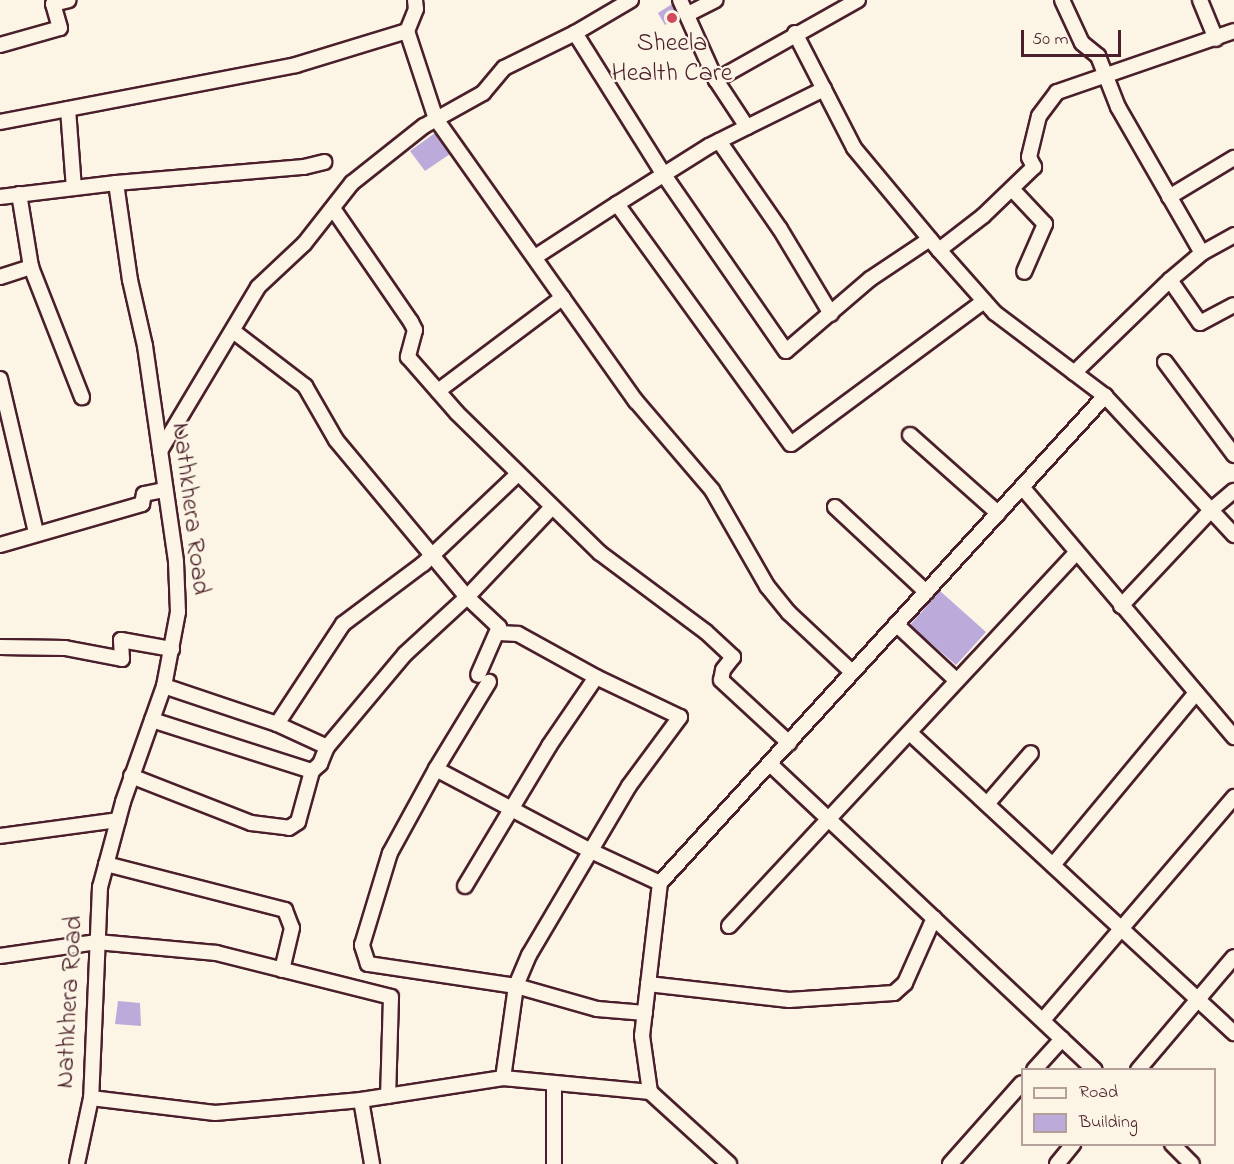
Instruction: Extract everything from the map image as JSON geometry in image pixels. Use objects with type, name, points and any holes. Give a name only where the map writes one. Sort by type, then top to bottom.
[{"type":"street","points":[[0,45],[60,28],[53,4],[69,0]]},
{"type":"street","points":[[415,0],[416,9],[407,30],[436,119],[636,401],[712,490],[767,586],[789,612],[852,672]]},
{"type":"street","points":[[160,451],[269,273],[304,244],[334,210],[352,183],[436,119],[483,93],[504,68],[518,59],[575,33],[631,0]]},
{"type":"street","points":[[680,0],[716,80],[747,127]]},
{"type":"street","points":[[688,14],[716,0]]},
{"type":"street","points":[[716,80],[795,33],[858,0]]},
{"type":"street","points":[[1062,0],[1082,43],[1098,56],[1118,107],[1134,129],[1169,197],[1202,253]]},
{"type":"street","points":[[1200,0],[1216,39]]},
{"type":"street","points":[[0,122],[296,65],[407,30]]},
{"type":"street","points":[[575,33],[664,175],[786,351],[870,279],[934,244],[1012,189],[1035,167],[1029,157],[1039,116],[1057,92],[1107,78],[1234,31]]},
{"type":"street","points":[[795,33],[854,148],[934,244],[984,301],[1105,396],[1234,535]]},
{"type":"street","points":[[535,257],[719,141],[824,88]]},
{"type":"street","points":[[68,109],[74,188]]},
{"type":"street","points":[[719,141],[780,230],[831,314]]},
{"type":"street","points":[[1169,197],[1234,158]]},
{"type":"street","points":[[0,196],[116,183],[304,167],[324,162]]},
{"type":"street","name":"Nathkhera Road","points":[[77,1164],[91,1098],[100,887],[131,776],[164,686],[178,612],[172,523],[116,183]]},
{"type":"street","points":[[1012,189],[1046,224],[1024,272]]},
{"type":"street","points":[[19,194],[31,267],[82,397]]},
{"type":"street","points":[[617,204],[791,444],[984,301]]},
{"type":"street","points":[[334,210],[411,322],[415,330],[408,357],[518,474],[600,553],[706,632],[733,657],[723,670],[721,680],[789,743]]},
{"type":"street","points":[[1074,373],[1170,280],[1202,253],[1234,235]]},
{"type":"street","points":[[0,277],[31,267]]},
{"type":"street","points":[[1170,280],[1200,323],[1234,305]]},
{"type":"street","points":[[438,391],[563,297]]},
{"type":"street","points":[[232,331],[305,386],[336,440],[467,597],[493,619],[499,633],[483,679],[390,853],[362,945],[368,964],[516,986],[597,1009],[645,1013]]},
{"type":"street","points":[[1164,362],[1234,455]]},
{"type":"street","points":[[0,379],[36,532]]},
{"type":"street","points":[[650,1092],[642,1036],[660,883],[1105,396]]},
{"type":"street","points":[[910,435],[998,513]]},
{"type":"street","points":[[277,724],[344,624],[432,554],[518,474]]},
{"type":"street","points":[[1022,487],[1234,737]]},
{"type":"street","points":[[0,545],[36,532],[142,504],[144,494],[165,490]]},
{"type":"street","points":[[1121,606],[1211,510],[1234,491]]},
{"type":"street","points":[[131,776],[251,824],[289,828],[298,822],[312,771],[320,764],[327,747],[405,654],[467,597],[552,507]]},
{"type":"street","points":[[836,507],[926,592]]},
{"type":"street","points":[[729,926],[830,821],[1076,553]]},
{"type":"street","points":[[896,624],[957,681]]},
{"type":"street","points":[[499,633],[518,634],[596,677],[680,717],[629,786],[589,850],[529,955],[516,986],[503,1078]]},
{"type":"street","points":[[0,647],[65,648],[122,659],[121,640],[172,649]]},
{"type":"street","points":[[465,886],[549,746],[596,677]]},
{"type":"street","points":[[164,686],[277,724],[327,747]]},
{"type":"street","points":[[1053,865],[1196,693]]},
{"type":"street","points":[[152,720],[312,771]]},
{"type":"street","points":[[910,733],[1234,1033]]},
{"type":"street","points":[[987,804],[1031,753]]},
{"type":"street","points":[[770,764],[1093,1068]]},
{"type":"street","points":[[436,769],[589,850],[660,883]]},
{"type":"street","points":[[1043,1020],[1234,797]]},
{"type":"street","points":[[0,836],[118,820]]},
{"type":"street","points":[[106,864],[285,910],[292,928],[282,970]]},
{"type":"street","points":[[648,984],[789,1000],[894,993],[905,983],[934,918]]},
{"type":"street","points":[[0,957],[97,942],[216,953],[391,997],[388,1096]]},
{"type":"street","points":[[1140,1068],[1234,957]]},
{"type":"street","points":[[1036,1068],[1062,1039]]},
{"type":"street","points":[[91,1098],[215,1113],[361,1100],[503,1078],[650,1092],[729,1164]]},
{"type":"street","points":[[554,1083],[554,1164]]},
{"type":"street","points":[[950,1164],[1021,1085]]},
{"type":"street","points":[[361,1100],[372,1164]]},
{"type":"street","points":[[1057,1164],[1071,1146]]},
{"type":"street","points":[[1174,1146],[1192,1164]]},
{"type":"street","points":[[712,1147],[713,1164]]},
{"type":"building","points":[[672,4],[678,18],[665,25],[658,13]]},
{"type":"building","points":[[435,133],[450,154],[425,171],[410,151]]},
{"type":"building","points":[[940,591],[986,632],[956,665],[910,625]]},
{"type":"building","points":[[118,1001],[140,1003],[141,1026],[115,1024]]},
{"type":"place","name":"Sheela Health Care","points":[[672,18]]}]
